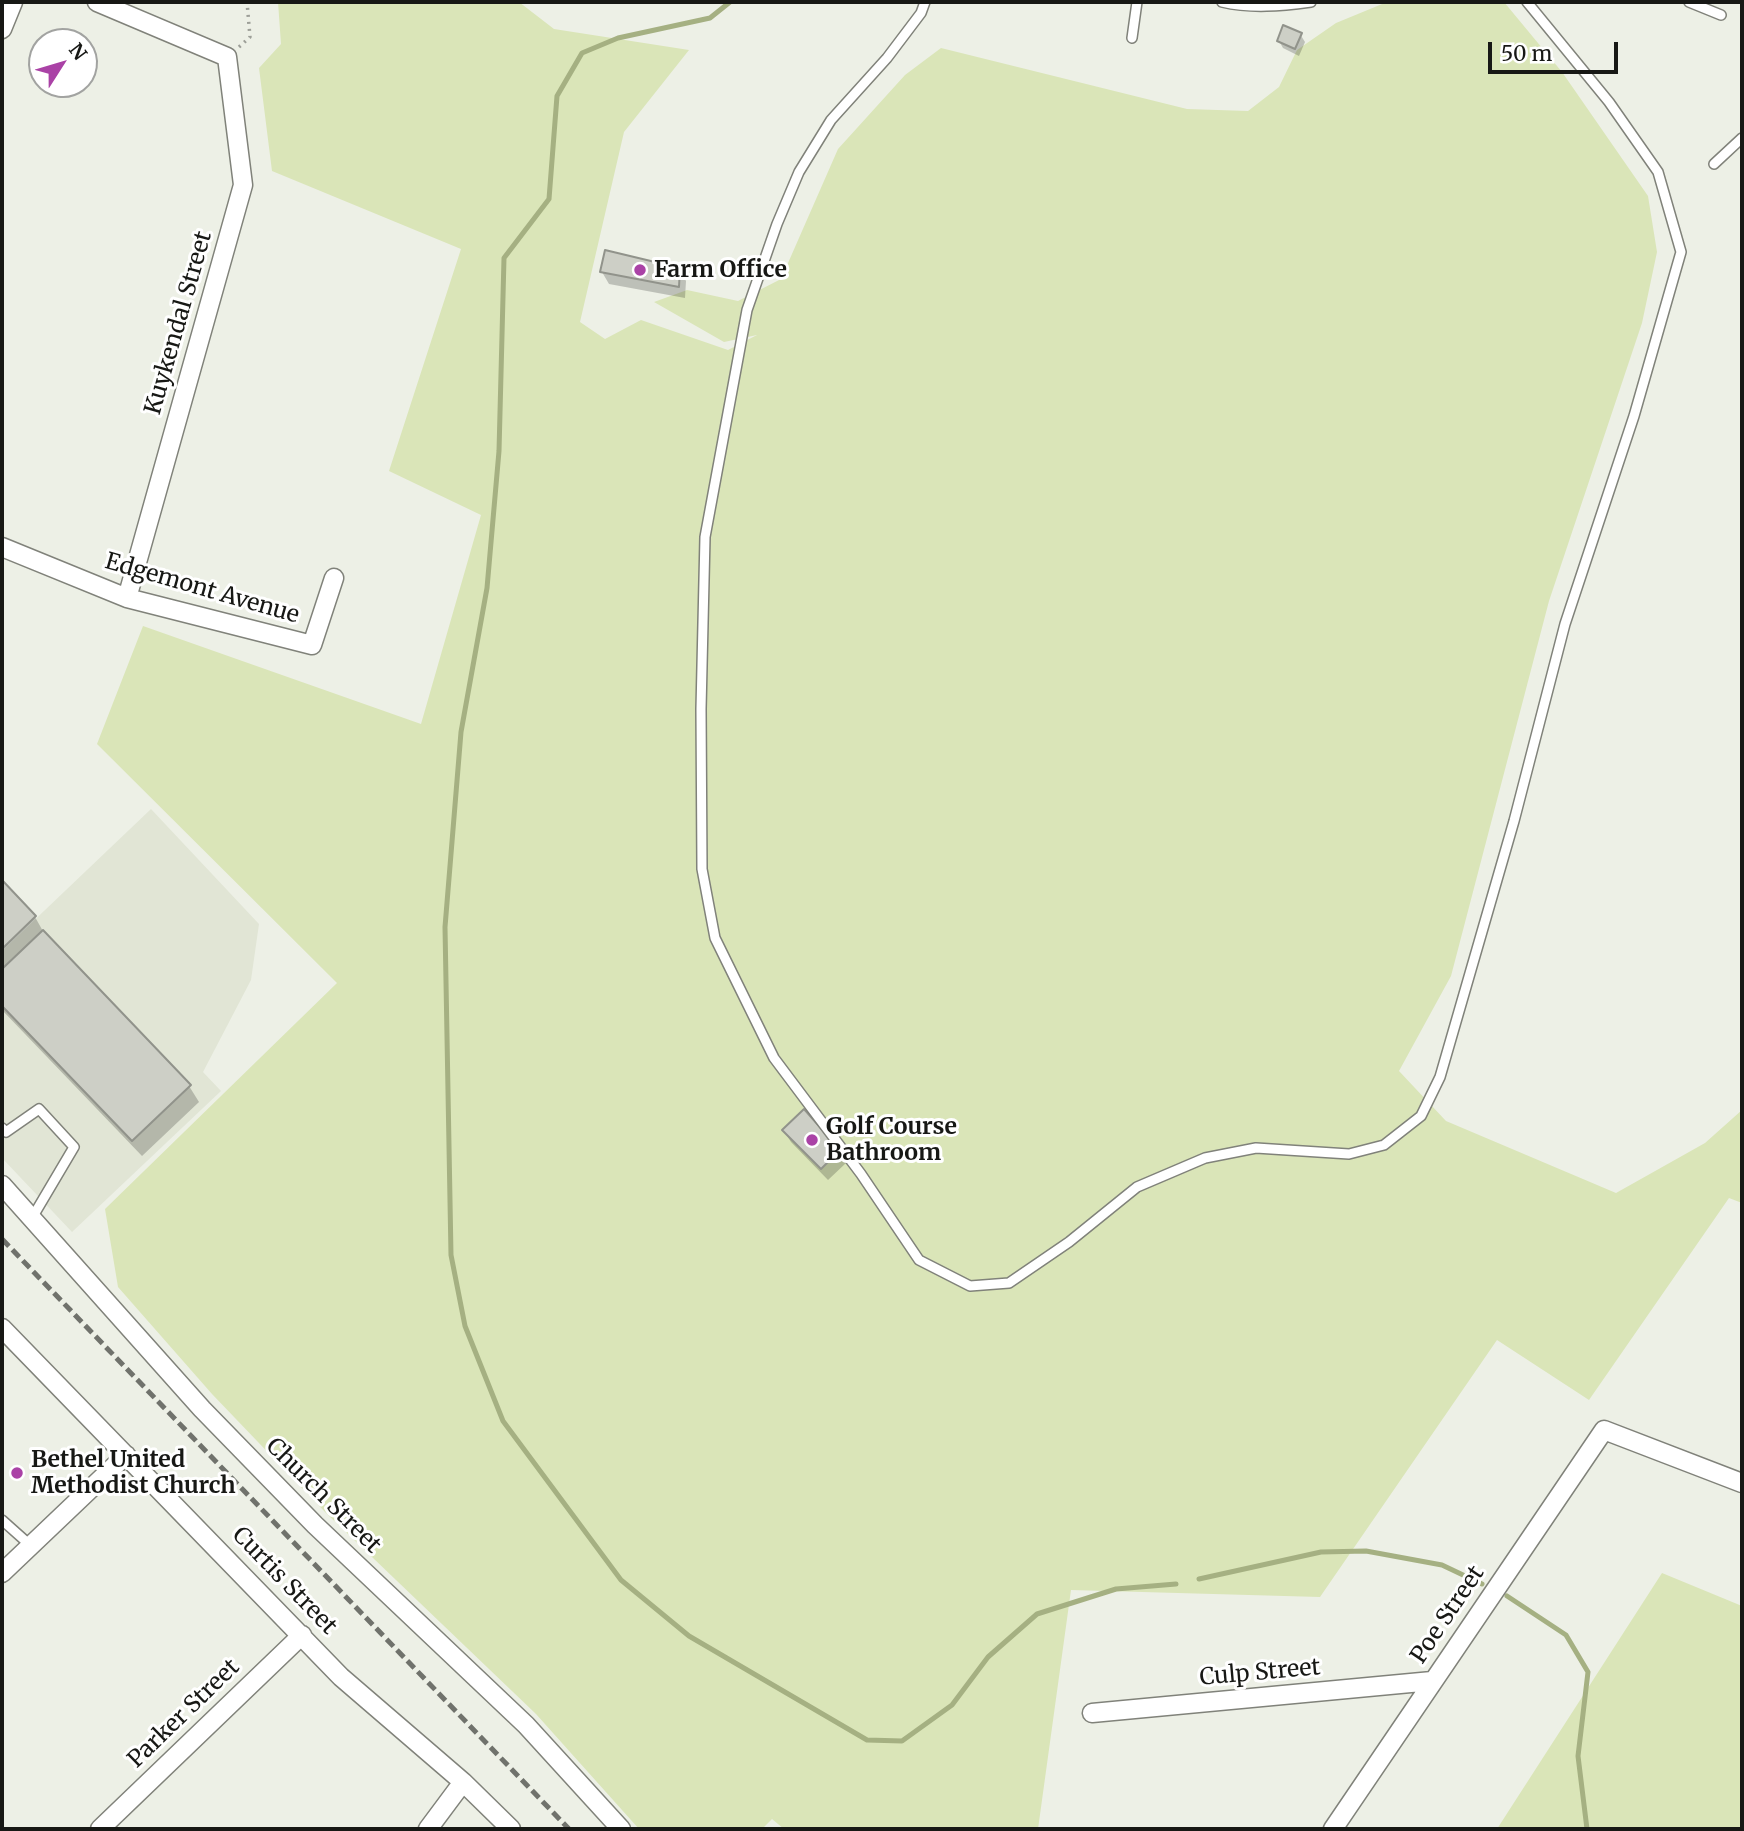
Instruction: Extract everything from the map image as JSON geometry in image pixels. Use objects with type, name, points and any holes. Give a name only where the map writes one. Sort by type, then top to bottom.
[{"type":"street","points":[[2,29],[13,2]]},
{"type":"street","points":[[97,2],[228,57]]},
{"type":"street","name":"Kuykendal Street","points":[[127,598],[243,185],[228,57]]},
{"type":"street","name":"Edgemont Avenue","points":[[2,547],[127,598],[312,645],[334,578]]},
{"type":"street","name":"Church Street","points":[[2,1185],[211,1418],[315,1525],[526,1725],[621,1829]]},
{"type":"street","name":"Curtis Street","points":[[2,1328],[341,1677],[463,1782],[511,1829]]},
{"type":"street","name":"Poe Street","points":[[1333,1829],[1604,1430],[1742,1483]]},
{"type":"street","points":[[2,1573],[126,1455]]},
{"type":"street","name":"Parker Street","points":[[100,1829],[302,1634]]},
{"type":"street","name":"Culp Street","points":[[1092,1713],[1432,1681]]},
{"type":"street","points":[[428,1829],[463,1782]]},
{"type":"lane","points":[[925,2],[921,13],[887,58],[831,120],[799,172],[776,224],[747,310],[705,537],[701,709],[702,869],[715,938],[774,1058],[861,1174],[919,1260],[970,1286],[1009,1283],[1069,1242],[1137,1187],[1205,1158],[1256,1148],[1349,1154],[1384,1145],[1421,1116],[1440,1077],[1514,821],[1565,624],[1634,416],[1681,252],[1658,172],[1609,102],[1528,2]]},
{"type":"lane","points":[[1132,38],[1137,2]]},
{"type":"lane","points":[[1222,2],[1242,6],[1276,7],[1311,2]]},
{"type":"lane","points":[[1689,2],[1721,15]]},
{"type":"lane","points":[[1714,164],[1742,138]]},
{"type":"lane","points":[[2,1128],[6,1132],[39,1109],[74,1147],[32,1218]]},
{"type":"lane","points":[[2,1520],[30,1545]]},
{"type":"path","points":[[228,57],[250,37],[247,2]]},
{"type":"shaded area","points":[[151,809],[259,924],[251,980],[203,1072],[221,1091],[72,1232],[2,1158],[2,951]]},
{"type":"green space","points":[[278,2],[519,2],[554,29],[689,50],[624,132],[580,322],[605,339],[641,320],[728,350],[757,335],[724,342],[654,302],[687,290],[738,301],[781,279],[838,149],[905,75],[941,48],[1187,109],[1248,111],[1279,87],[1297,50],[1336,23],[1387,2],[1504,2],[1562,72],[1648,196],[1657,252],[1642,323],[1549,601],[1451,976],[1399,1071],[1446,1121],[1616,1193],[1705,1143],[1742,1110],[1742,1203],[1729,1198],[1589,1400],[1497,1340],[1320,1597],[1071,1590],[1038,1829],[784,1829],[772,1819],[762,1829],[639,1829],[536,1714],[326,1513],[212,1394],[118,1287],[105,1209],[337,983],[97,744],[143,626],[421,724],[481,515],[389,471],[461,249],[272,171],[259,68],[281,44]]},
{"type":"green space","points":[[1662,1573],[1742,1606],[1742,1829],[1497,1829]]},
{"type":"building","points":[[1283,25],[1302,33],[1295,49],[1277,41]]},
{"type":"building","name":"Farm Office","points":[[605,250],[680,268],[679,287],[600,272]]},
{"type":"building","points":[[2,880],[36,916],[2,949]]},
{"type":"building","points":[[43,930],[191,1085],[132,1141],[2,1006],[2,969]]},
{"type":"building","name":"Golf Course Bathroom","points":[[804,1109],[840,1150],[821,1169],[782,1130]]},
{"type":"waterway","points":[[730,2],[710,18],[618,38],[582,53],[557,96],[549,199],[504,258],[499,451],[487,588],[461,732],[445,927],[451,1255],[465,1326],[503,1421],[621,1580],[689,1636],[867,1740],[902,1741],[952,1705],[988,1657],[1037,1614],[1116,1589],[1176,1584]]},
{"type":"waterway","points":[[1199,1579],[1321,1552],[1366,1551],[1442,1565],[1482,1584]]},
{"type":"waterway","points":[[1507,1596],[1566,1635],[1588,1672],[1578,1756],[1587,1829]]},
{"type":"railway","points":[[2,1239],[569,1829]]},
{"type":"place","name":"Farm Office","points":[[640,270]]},
{"type":"place","name":"Golf Course Bathroom","points":[[812,1140]]},
{"type":"place","name":"Bethel United Methodist Church","points":[[17,1473]]}]
